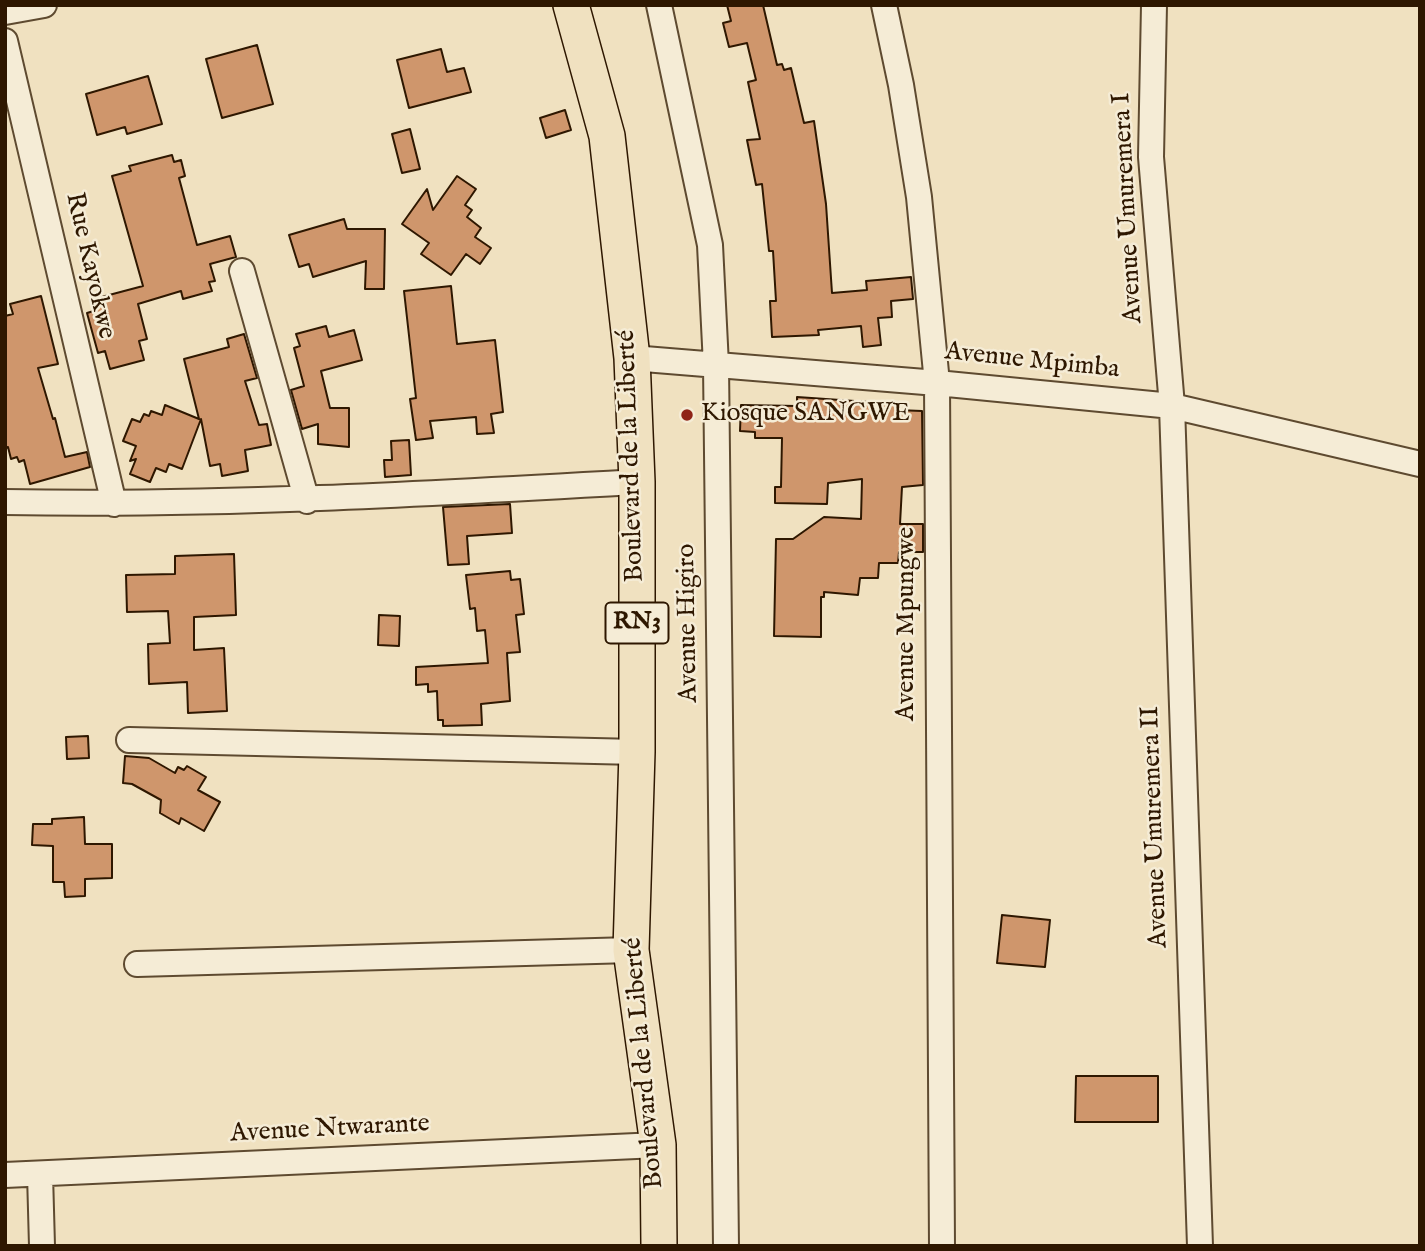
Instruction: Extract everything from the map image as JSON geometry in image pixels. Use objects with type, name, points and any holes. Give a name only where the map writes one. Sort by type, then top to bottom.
[{"type":"highway","name":"Boulevard de la Liberté","points":[[571,5],[607,136],[632,358],[637,482],[637,752],[631,950],[658,1145],[659,1246]]},
{"type":"street","points":[[5,12],[44,5]]},
{"type":"street","name":"Avenue Higiro","points":[[659,5],[710,245],[716,365],[726,1246]]},
{"type":"street","name":"Avenue Mpungwe","points":[[884,5],[901,85],[919,197],[937,383],[942,1246]]},
{"type":"street","name":"Avenue Umuremera I","points":[[1154,5],[1151,157],[1172,407]]},
{"type":"street","name":"Rue Kayokwe","points":[[5,41],[114,504]]},
{"type":"street","points":[[242,271],[307,500]]},
{"type":"street","name":"Avenue Mpimba","points":[[632,358],[937,383],[1172,407],[1420,464]]},
{"type":"street","name":"Avenue Umuremera II","points":[[1172,407],[1200,1246]]},
{"type":"street","points":[[5,502],[114,504],[307,500],[637,482]]},
{"type":"street","points":[[129,740],[637,752]]},
{"type":"street","points":[[137,964],[631,950]]},
{"type":"street","name":"Avenue Ntwarante","points":[[5,1175],[658,1145]]},
{"type":"street","points":[[40,1174],[42,1246]]},
{"type":"building","points":[[727,5],[763,5],[777,65],[782,64],[784,70],[791,68],[804,123],[814,121],[826,204],[832,293],[867,290],[866,281],[911,277],[913,299],[891,301],[892,317],[878,318],[881,345],[863,347],[861,326],[818,330],[819,335],[772,337],[770,301],[776,301],[773,251],[769,251],[762,184],[756,185],[747,140],[760,139],[748,82],[756,80],[747,43],[729,47],[723,23],[731,21]]},
{"type":"building","points":[[257,45],[273,104],[222,118],[206,59]]},
{"type":"building","points":[[441,49],[447,72],[464,68],[471,92],[409,108],[397,60]]},
{"type":"building","points":[[148,76],[162,124],[127,134],[125,127],[97,135],[86,94]]},
{"type":"building","points":[[565,110],[571,130],[546,138],[540,118]]},
{"type":"building","points":[[410,129],[420,169],[402,173],[392,134]]},
{"type":"building","points":[[172,155],[174,162],[181,160],[185,176],[179,178],[197,245],[230,236],[236,257],[210,264],[215,281],[209,282],[212,291],[183,299],[181,291],[138,304],[147,339],[139,341],[144,360],[110,369],[105,351],[98,353],[87,313],[97,310],[94,299],[143,286],[112,176],[131,171],[129,166]]},
{"type":"building","points":[[457,176],[476,189],[465,205],[472,210],[467,217],[481,228],[475,237],[491,248],[480,264],[466,254],[451,275],[421,254],[429,243],[402,224],[427,189],[433,210]]},
{"type":"building","points":[[344,219],[347,229],[385,229],[384,289],[365,289],[366,261],[313,277],[309,264],[299,267],[289,235]]},
{"type":"building","points":[[451,286],[457,344],[495,340],[503,412],[491,414],[494,433],[477,434],[476,417],[430,421],[433,438],[416,440],[410,399],[416,398],[404,291]]},
{"type":"building","points":[[41,296],[58,364],[38,368],[65,457],[87,452],[90,467],[30,484],[24,460],[19,462],[17,457],[11,459],[8,447],[5,448],[5,316],[13,314],[10,304]]},
{"type":"building","points":[[326,326],[329,337],[354,330],[362,360],[321,371],[330,408],[349,408],[349,447],[318,444],[318,424],[302,429],[291,390],[304,386],[294,348],[300,346],[296,334]]},
{"type":"building","points":[[244,334],[257,378],[245,381],[259,425],[267,424],[271,445],[245,450],[248,471],[222,476],[220,464],[210,466],[201,419],[182,469],[169,464],[166,472],[156,468],[150,482],[130,474],[136,459],[130,461],[136,446],[123,441],[132,419],[140,422],[144,414],[149,416],[151,411],[162,415],[165,405],[199,419],[184,359],[229,347],[227,339]]},
{"type":"building","points":[[797,397],[898,404],[897,410],[922,411],[923,485],[902,487],[900,524],[923,524],[923,552],[899,552],[898,563],[879,563],[878,578],[860,578],[858,595],[824,592],[824,597],[821,597],[821,637],[774,636],[776,539],[793,539],[824,517],[861,519],[862,479],[828,483],[827,504],[775,503],[775,487],[781,487],[782,438],[755,438],[755,432],[740,431],[741,405],[797,406]]},
{"type":"building","points":[[409,440],[411,475],[385,477],[384,460],[392,460],[391,441]]},
{"type":"building","points":[[510,504],[512,533],[467,536],[469,564],[448,565],[443,507]]},
{"type":"building","points":[[234,554],[236,615],[194,617],[194,650],[224,648],[227,711],[188,713],[187,682],[149,684],[148,644],[170,643],[168,611],[127,612],[126,575],[175,574],[175,556]]},
{"type":"building","points":[[510,571],[511,580],[520,579],[524,614],[516,615],[520,652],[507,653],[510,701],[481,704],[482,725],[443,726],[443,720],[438,720],[437,691],[428,692],[428,684],[416,685],[416,667],[488,663],[485,630],[477,631],[475,608],[470,609],[466,575]]},
{"type":"building","points":[[379,615],[400,616],[399,646],[378,645]]},
{"type":"building","points":[[88,736],[89,758],[67,759],[66,737]]},
{"type":"building","points":[[125,756],[149,758],[175,773],[178,767],[184,770],[187,766],[206,777],[198,790],[220,802],[204,831],[181,818],[179,824],[160,813],[161,800],[132,784],[123,783]]},
{"type":"building","points":[[84,817],[85,844],[112,844],[112,878],[85,879],[85,896],[65,897],[64,882],[53,882],[53,846],[32,845],[33,824],[52,824],[52,819]]},
{"type":"building","points":[[1002,915],[1050,920],[1045,967],[997,963]]},
{"type":"building","points":[[1076,1076],[1158,1076],[1158,1122],[1075,1122]]},
{"type":"place","name":"Kiosque SANGWE","points":[[687,415]]}]
